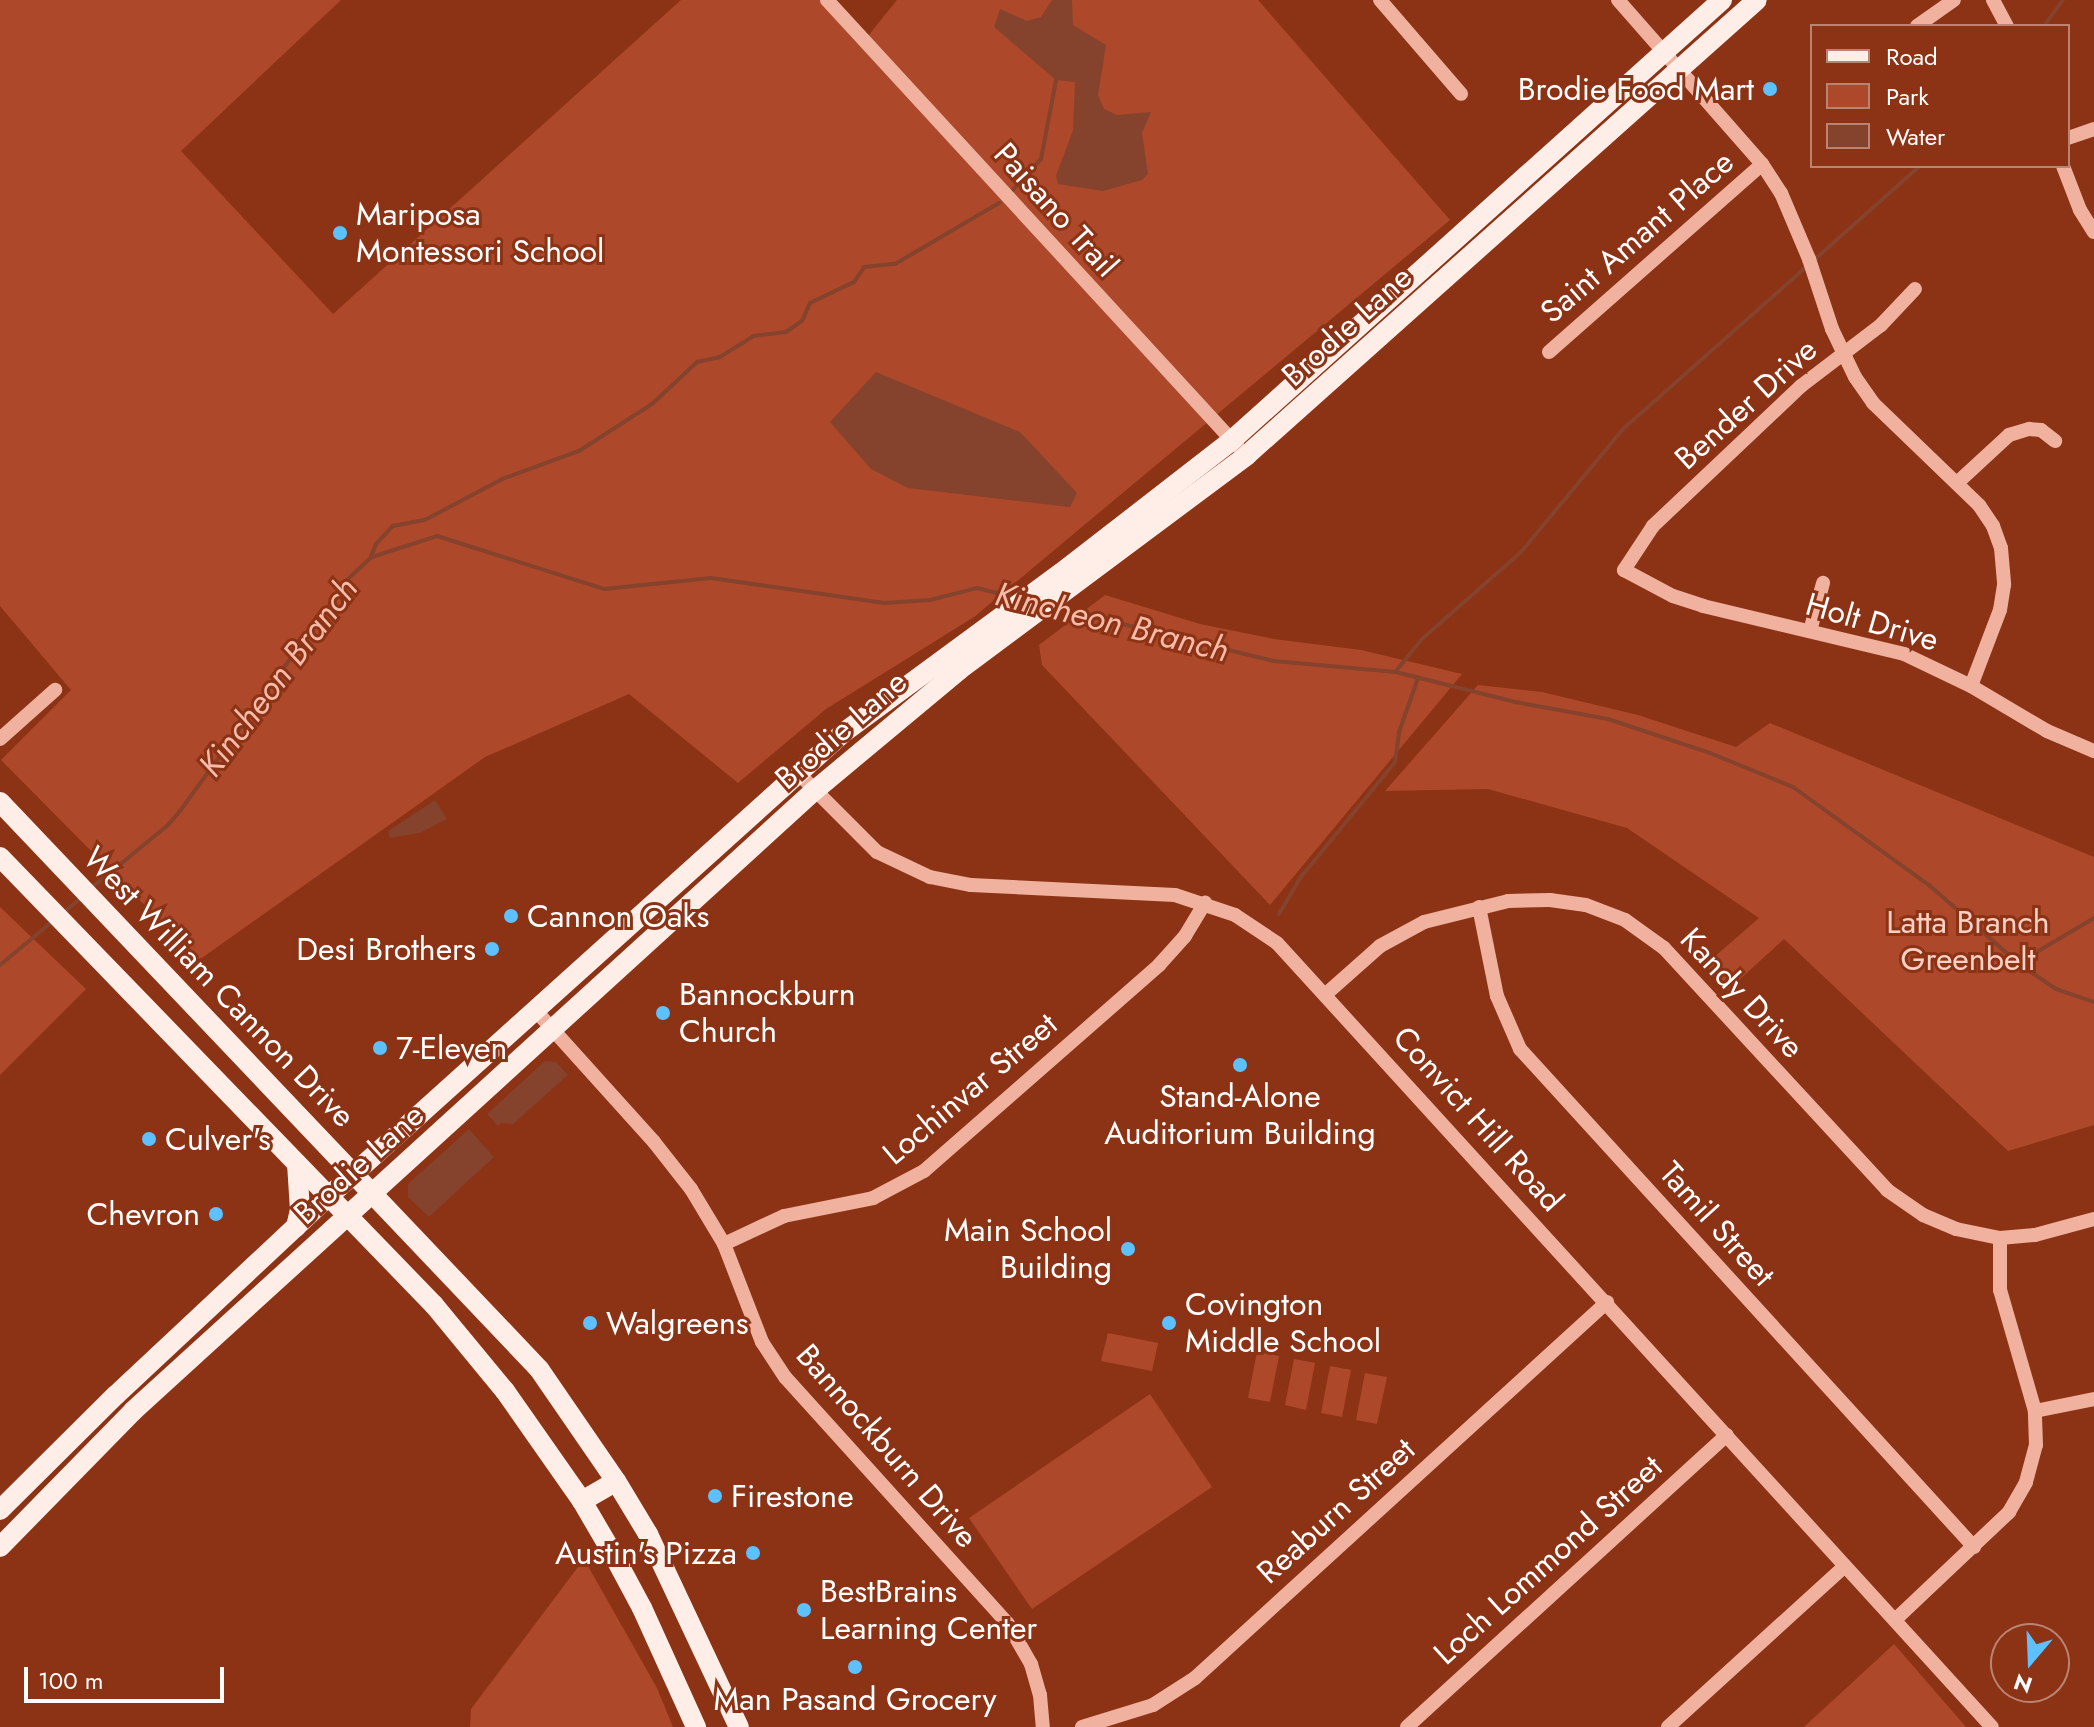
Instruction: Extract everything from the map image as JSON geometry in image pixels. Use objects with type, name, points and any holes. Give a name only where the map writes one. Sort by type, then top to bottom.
[{"type":"main road","name":"Brodie Lane","points":[[0,1547],[133,1411],[814,791],[1231,441],[1722,0]]},
{"type":"main road","name":"Brodie Lane","points":[[0,1510],[116,1395],[329,1196],[851,727],[938,663],[1247,455],[1757,0]]},
{"type":"main road","name":"West William Cannon Drive","points":[[0,802],[539,1369],[616,1481],[677,1589],[739,1727]]},
{"type":"main road","name":"West William Cannon Drive","points":[[0,857],[434,1305],[495,1379],[582,1501],[642,1608],[696,1727]]},
{"type":"main road","points":[[166,1029],[191,1002]]},
{"type":"main road","points":[[296,1227],[300,1210],[297,1164]]},
{"type":"main road","points":[[582,1501],[616,1481]]},
{"type":"street","name":"Paisano Trail","points":[[827,0],[1247,455]]},
{"type":"street","points":[[1380,0],[1461,94]]},
{"type":"street","points":[[1618,0],[1762,164],[1781,193],[1844,354],[1873,403],[1979,505],[1993,526],[2004,569],[2000,610],[1971,686]]},
{"type":"street","points":[[1920,24],[1954,0]]},
{"type":"street","points":[[1993,0],[2006,24]]},
{"type":"street","points":[[2070,137],[2094,129]]},
{"type":"street","name":"Saint Amant Place","points":[[1549,352],[1762,164]]},
{"type":"street","points":[[2064,168],[2080,210],[2094,232]]},
{"type":"street","name":"Bender Drive","points":[[1624,570],[1653,526],[1801,386],[1881,325],[1915,289]]},
{"type":"street","points":[[1957,483],[2009,435],[2029,429],[2041,430],[2055,441]]},
{"type":"street","name":"Holt Drive","points":[[1624,570],[1673,596],[1703,606],[1904,654],[1971,686],[2047,731],[2094,751]]},
{"type":"street","points":[[1810,631],[1823,583]]},
{"type":"street","points":[[0,739],[55,690]]},
{"type":"street","name":"Convict Hill Road","points":[[798,773],[877,852],[930,877],[971,885],[1161,893],[1205,903],[1235,915],[1265,934],[1326,994],[1992,1727]]},
{"type":"street","name":"Kandy Drive","points":[[1326,994],[1380,946],[1446,914],[1534,899],[1566,901],[1606,911],[1634,925],[1687,969],[1887,1190],[1938,1223],[2000,1238],[2035,1235],[2094,1219]]},
{"type":"street","name":"Lochinvar Street","points":[[724,1244],[784,1216],[873,1198],[924,1171],[1159,965],[1185,936],[1205,903]]},
{"type":"street","name":"Tamil Street","points":[[1479,907],[1497,996],[1520,1049],[1974,1547]]},
{"type":"street","name":"Bannockburn Drive","points":[[537,1012],[674,1166],[724,1244],[762,1342],[785,1377],[1008,1624],[1021,1644],[1036,1680],[1043,1727]]},
{"type":"street","points":[[1896,1619],[2009,1512],[2026,1482],[2036,1445],[2035,1411],[2000,1290],[2000,1238]]},
{"type":"street","name":"Reaburn Street","points":[[1082,1727],[1153,1705],[1195,1678],[1607,1302]]},
{"type":"street","points":[[2035,1411],[2094,1399]]},
{"type":"street","name":"Loch Lommond Street","points":[[1407,1727],[1727,1435]]},
{"type":"street","points":[[1668,1727],[1845,1566]]},
{"type":"green space","points":[[0,0],[341,0],[181,151],[333,314],[681,0],[827,0],[864,41],[897,0],[1258,0],[1450,220],[974,617],[826,709],[738,783],[629,694],[485,757],[199,960],[1,760],[71,690],[0,606]]},
{"type":"green space","points":[[1105,595],[1200,624],[1274,639],[1361,650],[1462,674],[1270,905],[1042,665],[1039,645]]},
{"type":"green space","name":"Latta Branch Greenbelt","points":[[1478,685],[1542,692],[1638,715],[1736,747],[1770,723],[2094,857],[2094,1125],[2008,1151],[1784,939],[1728,990],[1705,965],[1759,918],[1627,828],[1488,789],[1385,791]]},
{"type":"green space","points":[[0,907],[86,989],[0,1075]]},
{"type":"green space","points":[[1108,1333],[1158,1343],[1152,1371],[1101,1361]]},
{"type":"green space","points":[[1257,1352],[1279,1356],[1270,1402],[1248,1398]]},
{"type":"green space","points":[[1294,1359],[1315,1363],[1306,1410],[1285,1405]]},
{"type":"green space","points":[[1330,1366],[1351,1370],[1342,1417],[1321,1413]]},
{"type":"green space","points":[[1365,1373],[1387,1377],[1377,1424],[1356,1420]]},
{"type":"green space","points":[[1150,1394],[1212,1487],[1032,1609],[969,1518]]},
{"type":"green space","points":[[584,1559],[657,1688],[673,1727],[470,1727],[471,1709]]},
{"type":"green space","points":[[1894,1644],[1966,1727],[1804,1727]]},
{"type":"water","points":[[1052,0],[1072,0],[1073,25],[1106,45],[1098,95],[1104,109],[1117,115],[1151,112],[1142,133],[1148,174],[1142,180],[1103,191],[1058,184],[1056,176],[1073,130],[1075,82],[1056,80],[994,27],[1000,9],[1027,21],[1041,17]]},
{"type":"water","points":[[876,372],[1020,432],[1077,493],[1070,507],[908,488],[871,469],[830,422]]},
{"type":"water","points":[[435,800],[447,819],[420,833],[390,838],[388,831]]},
{"type":"water","points":[[545,1061],[556,1062],[568,1075],[513,1124],[501,1123],[498,1126],[487,1114]]},
{"type":"water","points":[[469,1129],[494,1157],[429,1217],[408,1197],[408,1184]]},
{"type":"waterway","points":[[2045,24],[2063,0]]},
{"type":"waterway","points":[[1011,192],[1041,159],[1056,80]]},
{"type":"waterway","points":[[1814,260],[1918,168]]},
{"type":"waterway","points":[[371,556],[376,544],[393,526],[425,520],[502,479],[579,451],[652,404],[697,362],[720,357],[753,336],[786,332],[802,321],[810,303],[854,282],[864,267],[895,264],[999,203]]},
{"type":"waterway","points":[[1396,671],[1422,639],[1521,552],[1623,429],[1807,266]]},
{"type":"waterway","name":"Kincheon Branch","points":[[90,889],[167,826],[180,811],[348,579],[372,557],[437,536],[604,589],[711,578],[884,603],[930,600],[977,588],[1017,598]]},
{"type":"waterway","name":"Kincheon Branch","points":[[1056,608],[1274,661],[1396,672],[1515,702],[1608,719],[1710,753],[1793,787],[1929,885],[2018,963],[2056,989],[2094,1002]]},
{"type":"waterway","points":[[1279,914],[1301,877],[1395,762],[1399,732],[1418,678]]},
{"type":"waterway","name":"Kincheon Branch","points":[[63,913],[81,898]]},
{"type":"waterway","points":[[2018,963],[2094,918]]},
{"type":"waterway","name":"Kincheon Branch","points":[[0,965],[53,921]]},
{"type":"place","name":"Brodie Food Mart","points":[[1770,89]]},
{"type":"place","name":"Mariposa Montessori School","points":[[340,233]]},
{"type":"place","name":"Cannon Oaks","points":[[511,916]]},
{"type":"place","name":"Desi Brothers","points":[[492,949]]},
{"type":"place","name":"Bannockburn Church","points":[[663,1013]]},
{"type":"place","name":"7-Eleven","points":[[380,1048]]},
{"type":"place","name":"Stand-Alone Auditorium Building","points":[[1240,1065]]},
{"type":"place","name":"Culver's","points":[[149,1139]]},
{"type":"place","name":"Chevron","points":[[216,1214]]},
{"type":"place","name":"Main School Building","points":[[1128,1249]]},
{"type":"place","name":"Walgreens","points":[[590,1323]]},
{"type":"place","name":"Covington Middle School","points":[[1169,1323]]},
{"type":"place","name":"Firestone","points":[[715,1496]]},
{"type":"place","name":"Austin's Pizza","points":[[753,1553]]},
{"type":"place","name":"BestBrains Learning Center","points":[[804,1610]]},
{"type":"place","name":"Man Pasand Grocery","points":[[855,1667]]}]
